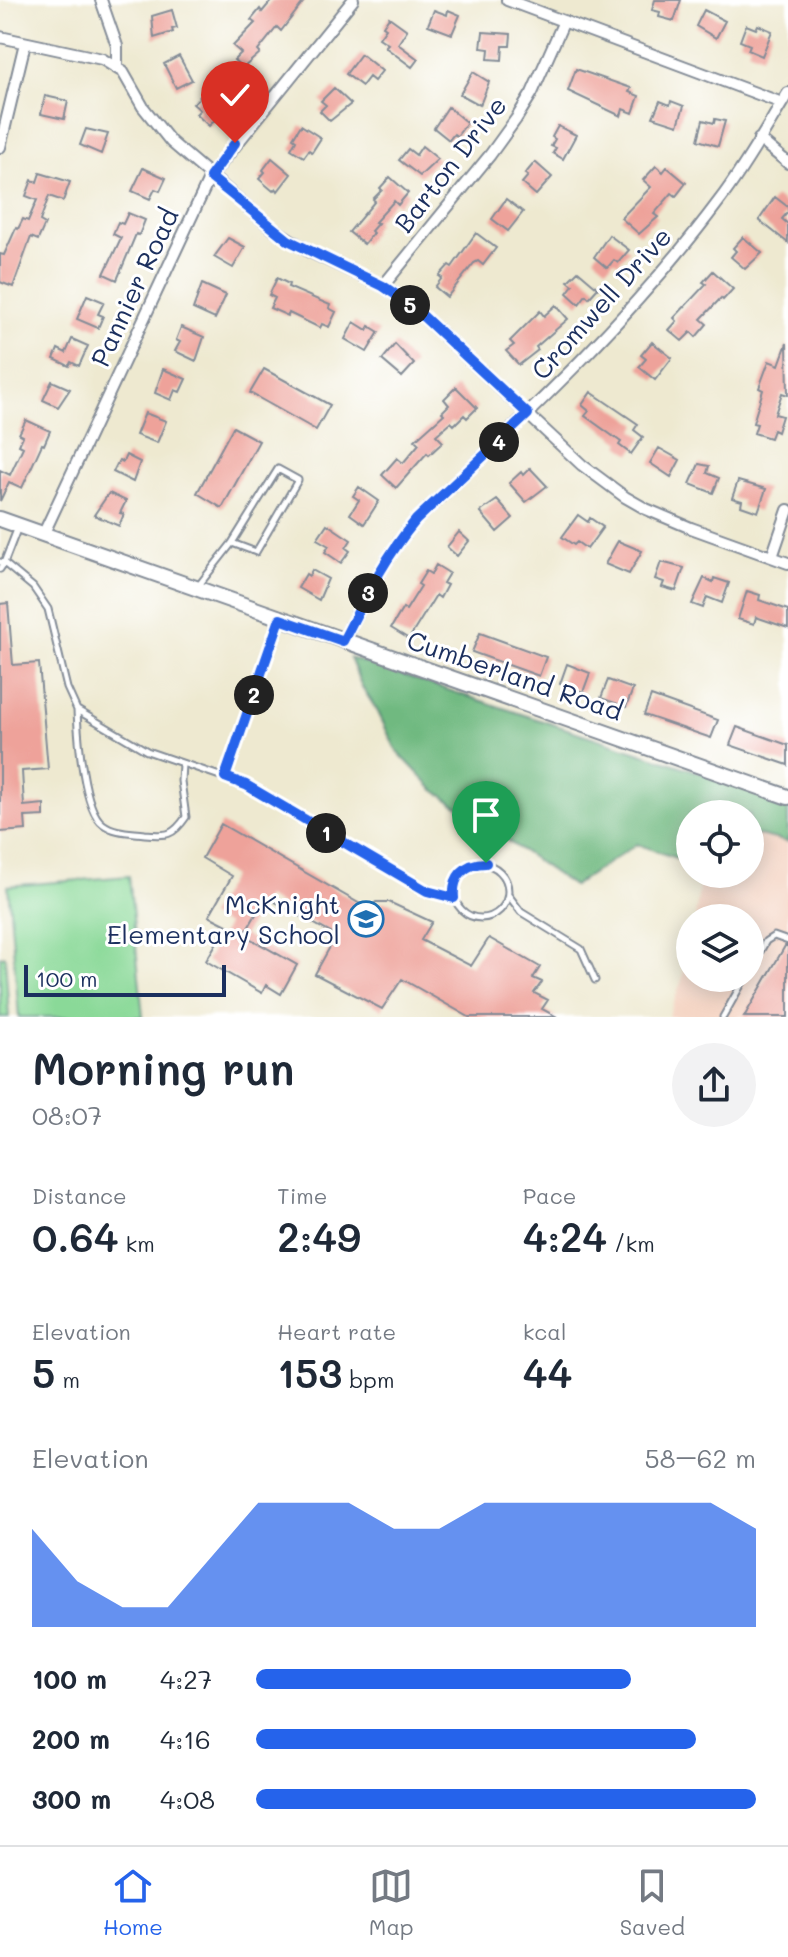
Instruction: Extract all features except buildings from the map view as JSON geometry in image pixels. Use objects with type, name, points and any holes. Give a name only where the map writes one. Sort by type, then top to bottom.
[{"type":"main road","name":"Cumberland Road","points":[[0,519],[648,745],[788,797]]},
{"type":"street","points":[[101,0],[117,46],[117,66]]},
{"type":"street","name":"Pannier Road","points":[[43,535],[210,177],[353,0]]},
{"type":"street","points":[[507,0],[785,98]]},
{"type":"street","name":"Barton Drive","points":[[383,286],[516,119],[532,93],[564,21]]},
{"type":"street","points":[[0,37],[102,59],[117,66],[155,124],[210,177],[288,240],[383,286],[430,322],[582,465],[625,497],[691,528],[788,563]]},
{"type":"street","points":[[0,147],[25,43]]},
{"type":"street","name":"Cromwell Drive","points":[[343,641],[373,583],[402,537],[604,338],[735,180],[785,98]]},
{"type":"street","points":[[759,139],[788,163]]},
{"type":"street","points":[[772,557],[788,510]]},
{"type":"lane","points":[[196,589],[232,543],[278,469],[298,480],[256,552],[232,543]]},
{"type":"lane","points":[[0,569],[19,526]]},
{"type":"lane","points":[[2,562],[33,587],[48,609],[67,688],[77,710],[80,760],[99,822],[112,830],[162,836],[176,831],[186,817],[182,764]]},
{"type":"lane","points":[[225,777],[280,619]]},
{"type":"lane","points":[[77,710],[147,751],[246,785],[427,891],[454,898]]},
{"type":"lane","points":[[508,895],[499,912],[480,918],[463,912],[454,898],[455,880],[460,872],[476,863],[486,863],[503,874],[508,895],[521,912],[581,949],[595,980]]},
{"type":"lane","points":[[764,944],[774,936],[788,941]]},
{"type":"lane","points":[[723,1017],[737,992]]},
{"type":"shaded area","points":[[764,836],[788,842],[788,1017],[668,1017],[677,992],[764,992],[764,904],[697,904],[699,888],[764,888]]},
{"type":"green space","points":[[350,658],[788,801],[788,842],[764,836],[764,800],[676,800],[676,858],[637,844],[573,886],[433,789],[396,750]]},
{"type":"green space","points":[[129,876],[143,1017],[19,1017],[8,886]]},
{"type":"green space","points":[[0,956],[5,956],[9,1017],[0,1017]]},
{"type":"place","name":"McKnight Elementary School","points":[[366,919]]},
{"type":"route","points":[[235,143],[210,177],[288,240],[383,286],[411,305],[528,414],[402,537],[373,583],[343,641],[280,619],[225,777],[246,785],[427,891],[454,898],[453,887],[460,872],[476,863],[486,863]]}]
